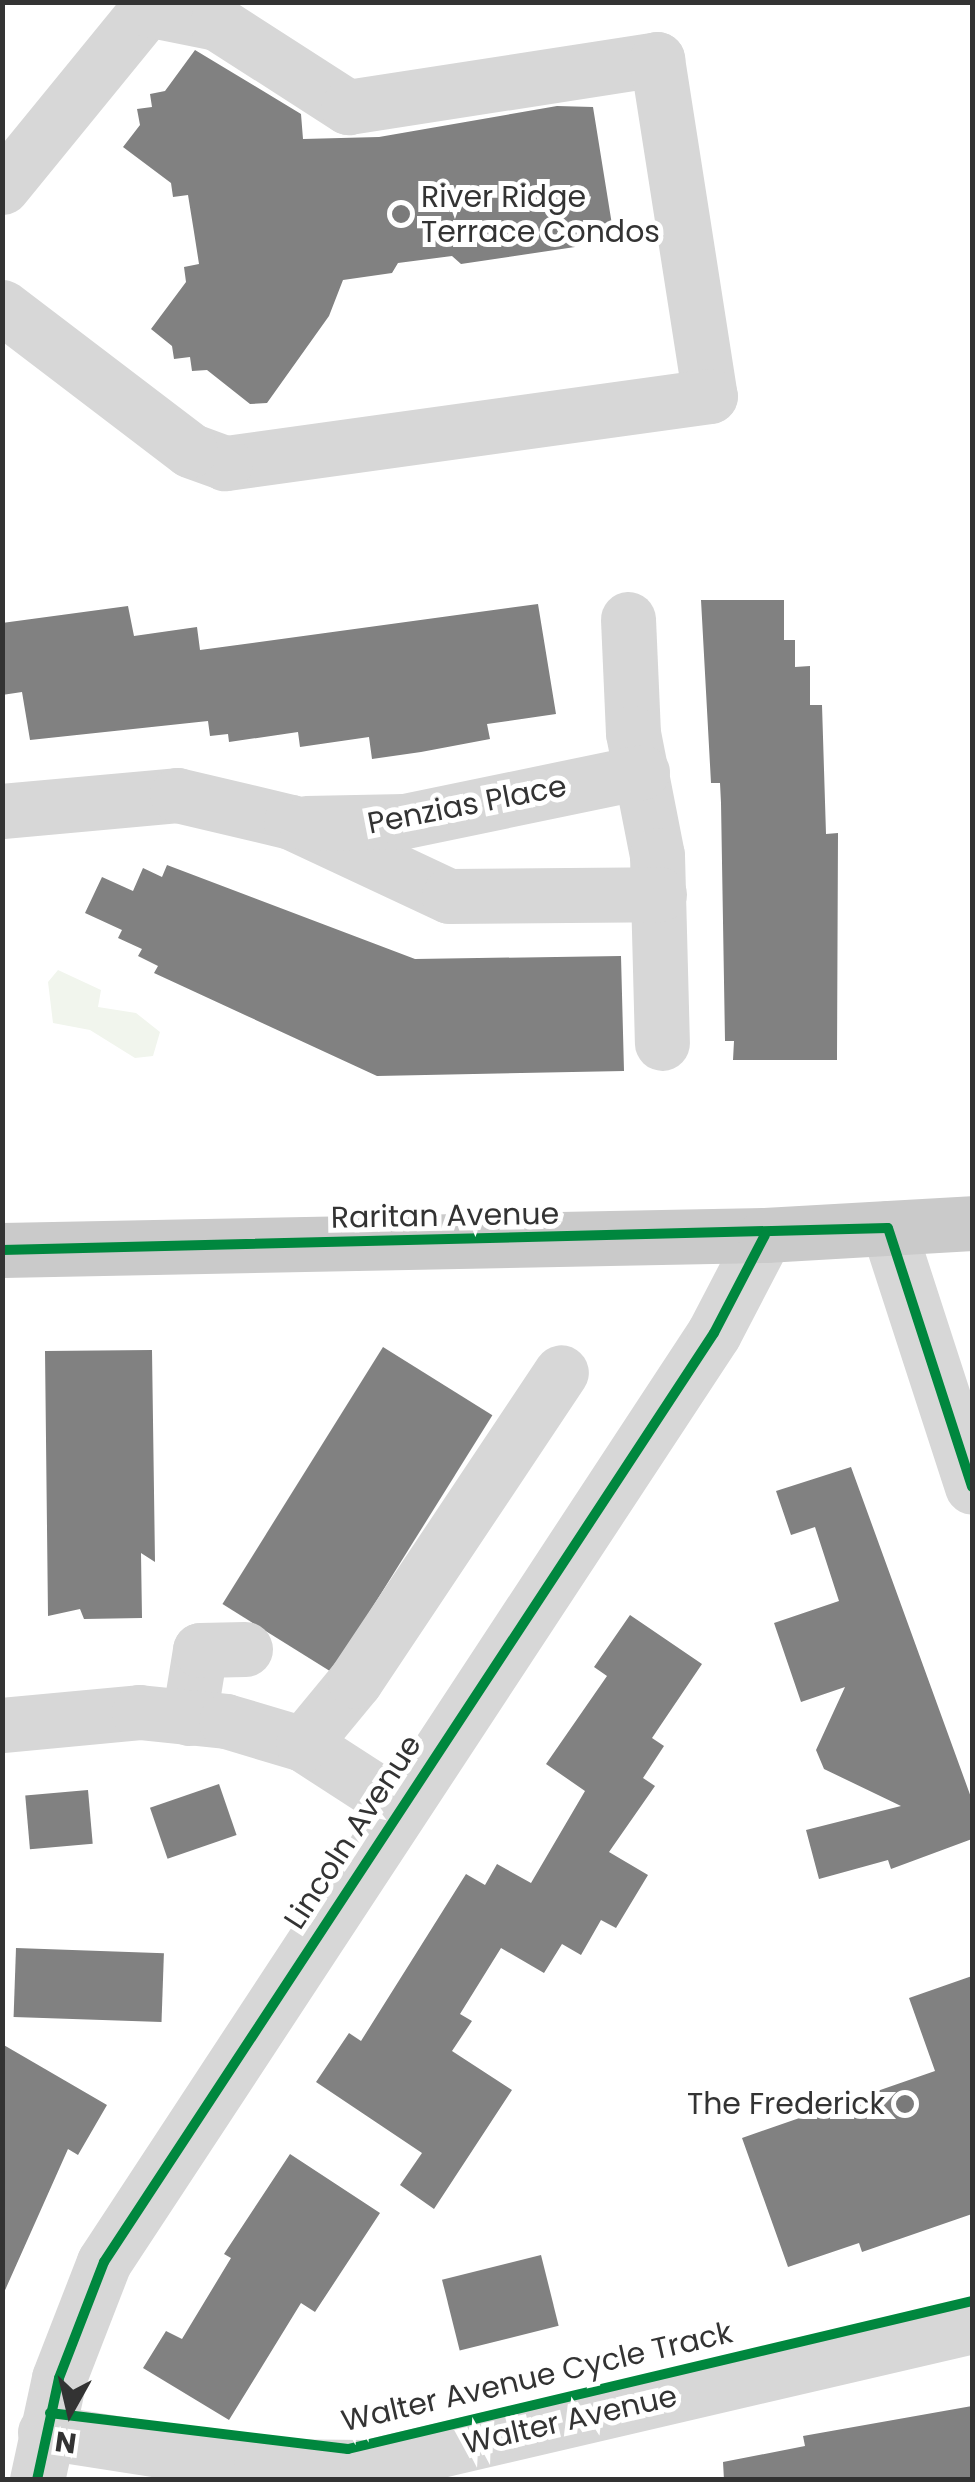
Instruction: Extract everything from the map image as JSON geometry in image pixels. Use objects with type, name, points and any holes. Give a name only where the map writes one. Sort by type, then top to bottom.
[{"type":"main road","name":"Raritan Avenue","points":[[2,1250],[766,1235],[972,1223]]},
{"type":"street","points":[[2,186],[147,9],[217,23],[348,107],[657,59],[710,396],[226,463],[190,450],[2,307]]},
{"type":"street","points":[[628,619],[658,894],[662,1042]]},
{"type":"street","name":"Penzias Place","points":[[291,822],[351,827],[405,821],[642,772]]},
{"type":"street","name":"Penzias Place","points":[[2,811],[138,793],[216,801],[291,822],[449,896],[658,894]]},
{"type":"street","points":[[888,1228],[972,1487]]},
{"type":"street","name":"Lincoln Avenue","points":[[41,2456],[104,2262],[399,1806],[714,1333],[766,1235]]},
{"type":"street","points":[[303,1744],[356,1681],[560,1372]]},
{"type":"street","points":[[189,1718],[200,1650],[246,1650]]},
{"type":"street","points":[[2,1725],[139,1712],[189,1718],[303,1744],[399,1806]]},
{"type":"street","name":"Walter Avenue","points":[[41,2456],[368,2467],[972,2326]]},
{"type":"shaded area","points":[[58,970],[101,990],[98,1007],[136,1013],[160,1032],[153,1056],[135,1058],[90,1030],[53,1023],[48,982]]},
{"type":"building","name":"River Ridge Terrace Condos","points":[[195,50],[301,114],[303,139],[379,137],[557,106],[593,107],[613,231],[583,235],[575,247],[461,264],[452,256],[398,263],[392,273],[343,280],[329,316],[267,403],[250,404],[207,370],[192,371],[190,357],[174,359],[172,346],[151,329],[186,282],[184,267],[199,264],[188,195],[173,197],[171,183],[123,147],[140,125],[137,109],[152,107],[150,94],[165,91]]},
{"type":"building","points":[[701,600],[784,600],[784,640],[795,640],[795,667],[810,666],[810,705],[822,705],[826,834],[838,833],[837,1060],[733,1060],[734,1041],[725,1041],[720,783],[711,783]]},
{"type":"building","points":[[538,604],[556,714],[487,724],[490,739],[421,752],[372,759],[369,737],[300,747],[298,732],[229,742],[228,734],[210,736],[208,721],[30,740],[22,692],[2,695],[2,623],[128,606],[134,636],[197,627],[200,650]]},
{"type":"building","points":[[167,865],[415,959],[621,956],[624,1071],[377,1076],[154,973],[158,966],[138,956],[142,949],[118,938],[122,930],[85,913],[102,877],[133,891],[143,868],[162,877]]},
{"type":"building","points":[[383,1347],[492,1415],[332,1672],[222,1604]]},
{"type":"building","points":[[152,1350],[155,1562],[141,1553],[142,1618],[84,1619],[80,1609],[48,1616],[45,1351]]},
{"type":"building","points":[[851,1467],[972,1800],[972,1839],[891,1869],[888,1860],[819,1879],[806,1830],[901,1806],[824,1769],[816,1750],[845,1687],[801,1702],[774,1623],[839,1601],[815,1527],[791,1535],[776,1491]]},
{"type":"building","points":[[630,1615],[702,1664],[652,1738],[664,1746],[643,1778],[655,1786],[609,1852],[648,1875],[616,1928],[601,1920],[581,1955],[562,1944],[544,1973],[501,1948],[460,2014],[472,2021],[452,2051],[512,2090],[434,2209],[400,2185],[422,2153],[316,2082],[349,2033],[361,2041],[466,1874],[485,1885],[497,1864],[531,1883],[585,1791],[546,1764],[607,1676],[594,1667]]},
{"type":"building","points":[[219,1784],[237,1835],[168,1859],[150,1808]]},
{"type":"building","points":[[88,1790],[93,1844],[30,1849],[25,1795]]},
{"type":"building","points":[[16,1948],[164,1953],[162,2022],[14,2017]]},
{"type":"building","name":"The Frederick","points":[[972,1976],[972,2214],[862,2252],[859,2243],[788,2267],[742,2138],[935,2071],[909,1998]]},
{"type":"building","points":[[2,2044],[107,2105],[78,2155],[68,2149],[2,2297]]},
{"type":"building","points":[[290,2154],[380,2213],[315,2312],[301,2303],[229,2420],[143,2368],[166,2331],[182,2339],[231,2258],[224,2254]]},
{"type":"building","points":[[541,2255],[559,2326],[460,2351],[442,2280]]},
{"type":"building","points":[[972,2406],[972,2480],[724,2480],[723,2462],[805,2446],[803,2436]]},
{"type":"cycle path","points":[[2,1250],[888,1228],[972,1487]]},
{"type":"cycle path","points":[[37,2480],[59,2378],[104,2262],[714,1333],[765,1235]]},
{"type":"cycle path","name":"Walter Avenue Cycle Track","points":[[50,2413],[348,2449],[972,2301]]},
{"type":"place","name":"River Ridge Terrace Condos","points":[[401,214]]},
{"type":"place","name":"The Frederick","points":[[905,2104]]}]
